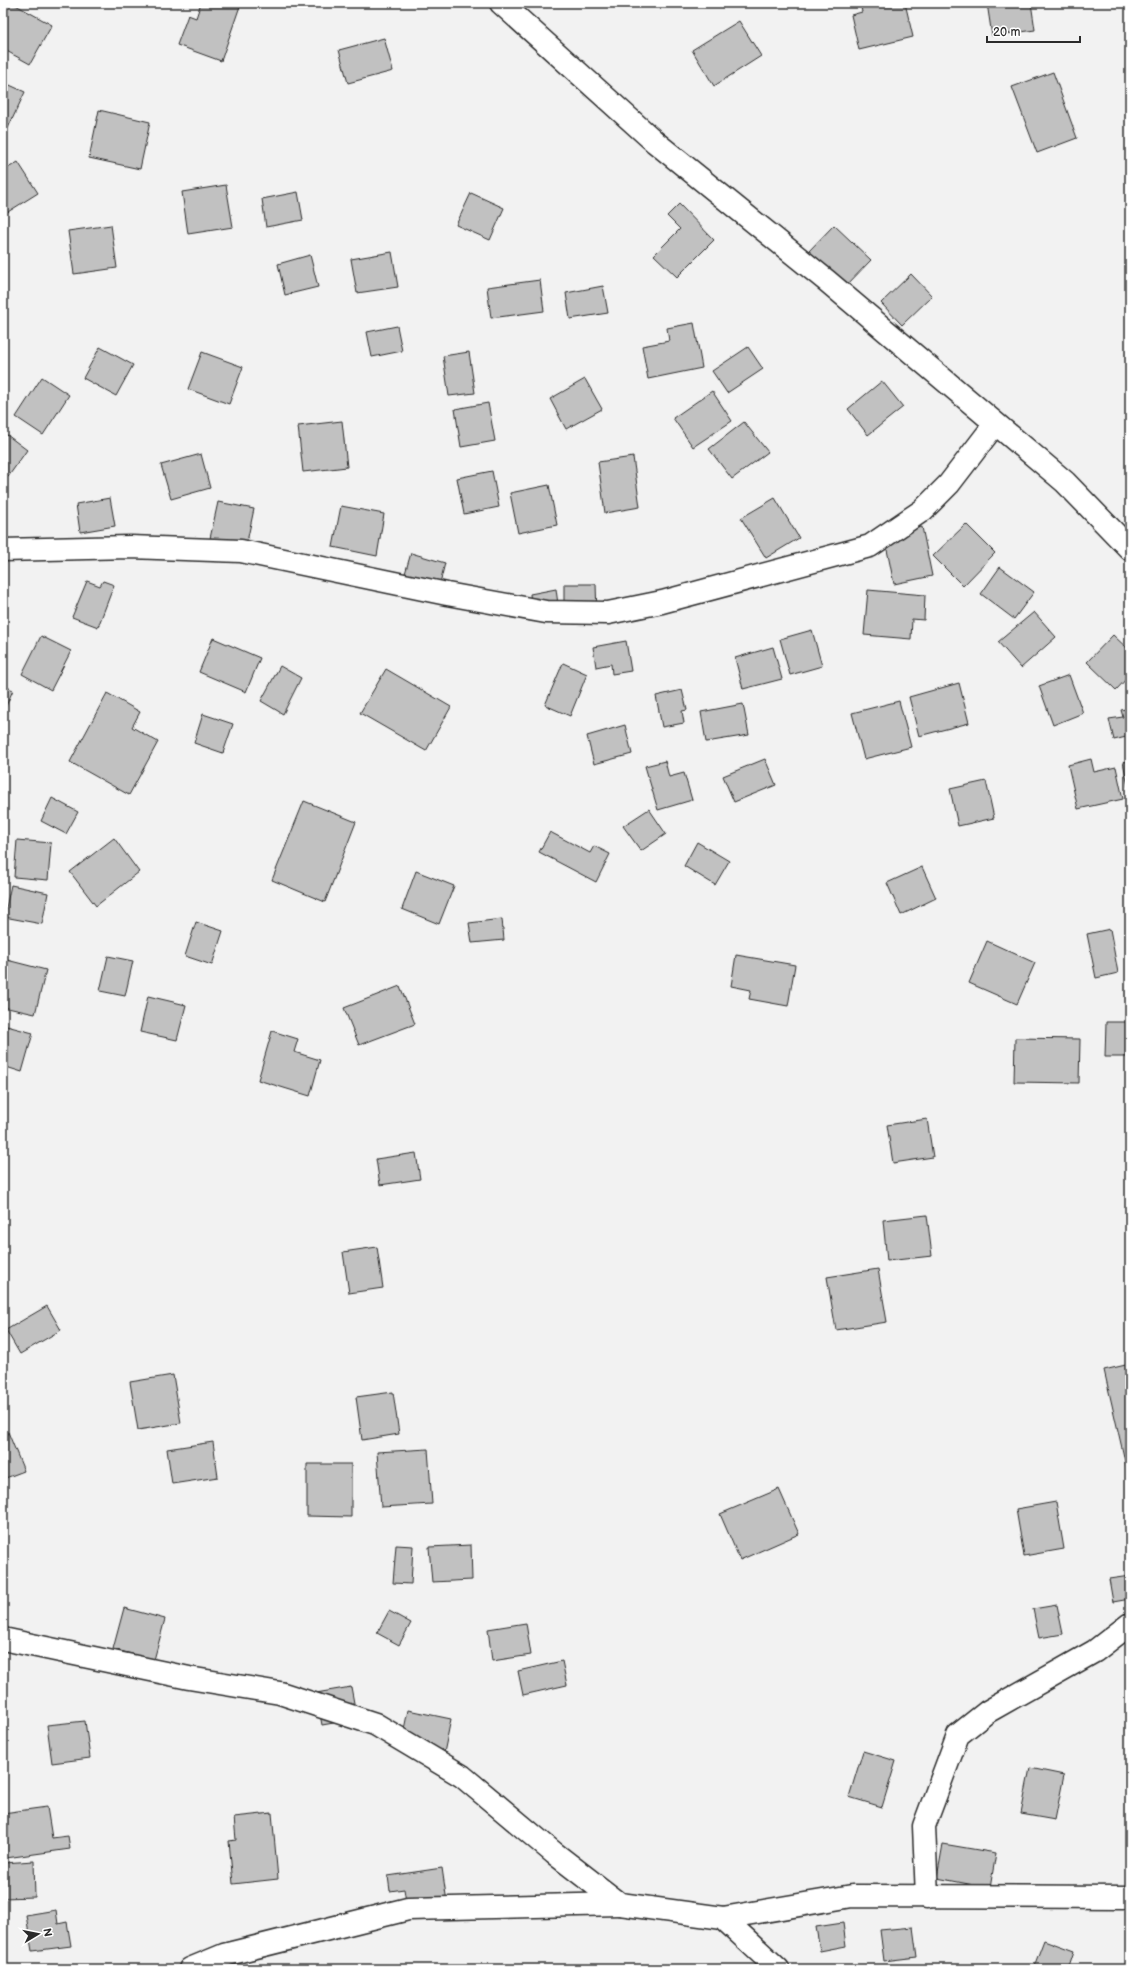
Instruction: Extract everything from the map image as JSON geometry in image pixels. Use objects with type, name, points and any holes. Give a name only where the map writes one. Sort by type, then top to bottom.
[{"type":"street","points":[[501,3],[655,142],[821,276],[1065,482],[1130,549]]},
{"type":"street","points":[[3,550],[130,547],[241,551],[447,594],[546,612],[608,612],[662,602],[870,546],[922,510],[949,484],[995,424]]},
{"type":"street","points":[[927,1897],[924,1826],[958,1735],[987,1712],[1095,1651],[1130,1624]]},
{"type":"street","points":[[3,1639],[189,1678],[280,1693],[375,1724],[462,1776],[554,1853],[620,1904]]},
{"type":"street","points":[[190,1969],[224,1955],[408,1909],[620,1904],[723,1918],[852,1896],[1130,1897]]},
{"type":"street","points":[[723,1918],[778,1969]]},
{"type":"building","points":[[4,3],[12,3],[52,25],[30,64],[3,49]]},
{"type":"building","points":[[201,3],[230,3],[240,6],[221,61],[177,45],[188,15],[196,18]]},
{"type":"building","points":[[860,3],[905,3],[913,37],[859,50],[851,15],[862,12]]},
{"type":"building","points":[[987,3],[1031,3],[1035,30],[992,36]]},
{"type":"building","points":[[739,21],[761,56],[714,86],[692,50]]},
{"type":"building","points":[[384,38],[393,71],[348,83],[339,50]]},
{"type":"building","points":[[1053,72],[1077,138],[1037,153],[1012,87]]},
{"type":"building","points":[[3,82],[25,92],[8,128],[3,126]]},
{"type":"building","points":[[99,110],[150,122],[140,169],[89,158]]},
{"type":"building","points":[[18,162],[38,193],[3,215],[3,171]]},
{"type":"building","points":[[226,185],[233,227],[188,234],[182,192]]},
{"type":"building","points":[[298,192],[303,220],[266,227],[262,199]]},
{"type":"building","points":[[471,193],[504,208],[490,240],[456,225]]},
{"type":"building","points":[[679,204],[714,240],[677,277],[654,255],[680,229],[667,216]]},
{"type":"building","points":[[111,225],[117,268],[74,274],[68,231]]},
{"type":"building","points":[[834,225],[871,260],[844,288],[807,253]]},
{"type":"building","points":[[392,252],[398,287],[357,293],[351,259]]},
{"type":"building","points":[[310,255],[318,287],[285,295],[278,264]]},
{"type":"building","points":[[911,274],[932,296],[902,325],[881,303]]},
{"type":"building","points":[[540,280],[544,311],[491,318],[487,287]]},
{"type":"building","points":[[603,286],[608,313],[570,319],[566,293]]},
{"type":"building","points":[[694,323],[702,368],[648,379],[642,346],[669,341],[667,328]]},
{"type":"building","points":[[397,326],[402,351],[372,357],[367,332]]},
{"type":"building","points":[[100,347],[133,365],[116,396],[83,378]]},
{"type":"building","points":[[748,347],[763,369],[727,393],[712,371]]},
{"type":"building","points":[[202,352],[243,367],[229,404],[188,389]]},
{"type":"building","points":[[469,352],[475,393],[449,396],[443,356]]},
{"type":"building","points":[[42,377],[69,395],[43,435],[16,417]]},
{"type":"building","points":[[585,379],[602,409],[566,429],[550,399]]},
{"type":"building","points":[[882,381],[903,407],[868,435],[848,409]]},
{"type":"building","points":[[712,391],[732,421],[693,447],[673,418]]},
{"type":"building","points":[[488,403],[495,441],[461,447],[455,409]]},
{"type":"building","points":[[342,421],[347,467],[303,472],[298,426]]},
{"type":"building","points":[[744,422],[768,452],[732,479],[709,449]]},
{"type":"building","points":[[3,432],[27,450],[8,477],[3,474]]},
{"type":"building","points":[[201,454],[210,488],[171,499],[161,465]]},
{"type":"building","points":[[633,457],[640,507],[605,513],[598,462]]},
{"type":"building","points":[[492,471],[499,507],[464,514],[457,478]]},
{"type":"building","points":[[549,485],[557,525],[518,533],[510,493]]},
{"type":"building","points":[[110,498],[115,526],[80,532],[76,504]]},
{"type":"building","points":[[775,498],[799,538],[766,558],[741,518]]},
{"type":"building","points":[[218,502],[254,509],[245,551],[209,543]]},
{"type":"building","points":[[341,506],[384,514],[377,556],[333,547]]},
{"type":"building","points":[[966,524],[995,553],[963,586],[933,556]]},
{"type":"building","points":[[922,527],[932,576],[894,584],[884,535]]},
{"type":"building","points":[[411,553],[445,563],[439,587],[404,577]]},
{"type":"building","points":[[1000,567],[1034,592],[1014,619],[981,594]]},
{"type":"building","points":[[87,581],[100,586],[103,581],[114,585],[98,627],[72,617]]},
{"type":"building","points":[[564,584],[596,584],[597,615],[564,615]]},
{"type":"building","points":[[556,589],[559,612],[531,604],[530,594]]},
{"type":"building","points":[[868,590],[925,595],[924,620],[912,619],[911,639],[864,635]]},
{"type":"building","points":[[1034,612],[1056,637],[1021,668],[998,642]]},
{"type":"building","points":[[812,630],[822,666],[790,675],[780,639]]},
{"type":"building","points":[[1113,635],[1130,651],[1130,675],[1116,690],[1087,662]]},
{"type":"building","points":[[41,636],[71,651],[51,690],[22,674]]},
{"type":"building","points":[[213,638],[260,658],[246,692],[199,672]]},
{"type":"building","points":[[626,641],[631,671],[612,674],[611,664],[596,667],[593,647]]},
{"type":"building","points":[[773,647],[782,679],[743,689],[735,658]]},
{"type":"building","points":[[563,663],[587,674],[570,716],[545,705]]},
{"type":"building","points":[[280,666],[301,678],[283,714],[261,701]]},
{"type":"building","points":[[386,669],[451,707],[426,751],[360,713]]},
{"type":"building","points":[[1069,675],[1083,713],[1053,725],[1039,686]]},
{"type":"building","points":[[959,683],[969,723],[919,736],[909,697]]},
{"type":"building","points":[[3,685],[13,690],[3,713]]},
{"type":"building","points":[[682,690],[687,710],[682,711],[684,723],[662,727],[656,696]]},
{"type":"building","points":[[107,693],[140,712],[132,727],[158,742],[129,795],[70,762]]},
{"type":"building","points":[[899,701],[911,747],[864,759],[852,713]]},
{"type":"building","points":[[743,704],[749,735],[706,742],[701,712]]},
{"type":"building","points":[[1130,708],[1130,736],[1114,740],[1109,719],[1123,717],[1121,710]]},
{"type":"building","points":[[203,714],[233,724],[223,753],[194,743]]},
{"type":"building","points":[[625,725],[632,754],[594,764],[587,736]]},
{"type":"building","points":[[765,759],[776,785],[734,802],[723,776]]},
{"type":"building","points":[[1091,759],[1094,772],[1116,767],[1123,799],[1078,809],[1068,765]]},
{"type":"building","points":[[665,761],[669,777],[684,773],[692,800],[658,810],[645,766]]},
{"type":"building","points":[[1130,761],[1130,791],[1129,791],[1123,762]]},
{"type":"building","points":[[986,781],[994,818],[958,826],[950,789]]},
{"type":"building","points":[[52,798],[78,812],[66,834],[41,821]]},
{"type":"building","points":[[304,801],[356,822],[325,902],[272,880]]},
{"type":"building","points":[[649,809],[666,834],[641,851],[623,826]]},
{"type":"building","points":[[550,832],[590,853],[594,846],[610,854],[596,882],[539,852]]},
{"type":"building","points":[[114,838],[139,872],[96,906],[70,872]]},
{"type":"building","points":[[17,840],[51,843],[48,880],[14,877]]},
{"type":"building","points":[[697,842],[729,861],[715,885],[684,866]]},
{"type":"building","points":[[922,867],[936,898],[901,915],[887,883]]},
{"type":"building","points":[[416,871],[454,886],[439,924],[402,909]]},
{"type":"building","points":[[11,885],[48,893],[42,924],[4,917]]},
{"type":"building","points":[[502,919],[504,940],[472,943],[469,923]]},
{"type":"building","points":[[196,922],[223,931],[212,965],[185,956]]},
{"type":"building","points":[[1110,929],[1118,973],[1096,978],[1087,934]]},
{"type":"building","points":[[987,941],[1035,963],[1017,1004],[969,983]]},
{"type":"building","points":[[736,955],[795,965],[788,1006],[749,999],[751,990],[731,986]]},
{"type":"building","points":[[108,956],[133,961],[125,996],[100,991]]},
{"type":"building","points":[[3,959],[46,970],[35,1014],[3,1007]]},
{"type":"building","points":[[400,986],[415,1024],[359,1045],[344,1008]]},
{"type":"building","points":[[148,996],[186,1005],[177,1040],[140,1032]]},
{"type":"building","points":[[1106,1022],[1130,1022],[1130,1057],[1105,1057]]},
{"type":"building","points":[[3,1025],[33,1033],[22,1072],[3,1066]]},
{"type":"building","points":[[272,1031],[298,1039],[294,1052],[320,1060],[310,1096],[258,1080]]},
{"type":"building","points":[[1015,1038],[1080,1039],[1079,1083],[1014,1082]]},
{"type":"building","points":[[927,1119],[933,1157],[893,1163],[887,1125]]},
{"type":"building","points":[[416,1153],[420,1179],[380,1185],[376,1159]]},
{"type":"building","points":[[927,1215],[932,1256],[887,1261],[883,1220]]},
{"type":"building","points":[[377,1247],[383,1288],[349,1293],[343,1252]]},
{"type":"building","points":[[878,1269],[887,1322],[836,1330],[827,1277]]},
{"type":"building","points":[[47,1306],[61,1330],[20,1354],[6,1330]]},
{"type":"building","points":[[1130,1364],[1130,1483],[1104,1370]]},
{"type":"building","points":[[173,1375],[181,1423],[138,1430],[130,1382]]},
{"type":"building","points":[[393,1392],[399,1434],[362,1440],[356,1397]]},
{"type":"building","points":[[8,1432],[24,1471],[3,1479],[3,1434]]},
{"type":"building","points":[[213,1442],[218,1477],[172,1484],[167,1449]]},
{"type":"building","points":[[428,1449],[432,1504],[381,1507],[377,1452]]},
{"type":"building","points":[[307,1464],[351,1464],[351,1517],[307,1516]]},
{"type":"building","points":[[779,1489],[799,1534],[740,1560],[720,1514]]},
{"type":"building","points":[[1056,1502],[1064,1549],[1024,1556],[1016,1509]]},
{"type":"building","points":[[396,1545],[413,1546],[411,1584],[393,1583]]},
{"type":"building","points":[[471,1545],[472,1580],[432,1582],[429,1547]]},
{"type":"building","points":[[1130,1576],[1130,1599],[1113,1602],[1109,1579]]},
{"type":"building","points":[[1057,1605],[1063,1634],[1039,1638],[1033,1609]]},
{"type":"building","points":[[124,1608],[165,1619],[154,1660],[113,1649]]},
{"type":"building","points":[[389,1611],[411,1623],[399,1645],[377,1633]]},
{"type":"building","points":[[526,1623],[531,1655],[492,1661],[488,1629]]},
{"type":"building","points":[[562,1661],[567,1685],[523,1695],[518,1671]]},
{"type":"building","points":[[351,1687],[357,1719],[322,1725],[316,1693]]},
{"type":"building","points":[[408,1710],[451,1719],[444,1753],[401,1744]]},
{"type":"building","points":[[85,1721],[90,1758],[52,1763],[47,1725]]},
{"type":"building","points":[[863,1751],[896,1761],[882,1807],[849,1797]]},
{"type":"building","points":[[1030,1768],[1064,1775],[1055,1820],[1021,1814]]},
{"type":"building","points":[[47,1807],[52,1838],[68,1836],[70,1849],[6,1858],[3,1836],[3,1813]]},
{"type":"building","points":[[272,1813],[278,1879],[233,1884],[229,1841],[236,1840],[234,1817]]},
{"type":"building","points":[[943,1844],[996,1853],[990,1888],[937,1878]]},
{"type":"building","points":[[34,1861],[35,1897],[3,1898],[3,1863]]},
{"type":"building","points":[[442,1868],[447,1902],[407,1908],[404,1889],[390,1891],[388,1876]]},
{"type":"building","points":[[56,1910],[58,1924],[67,1922],[71,1946],[32,1951],[26,1915]]},
{"type":"building","points":[[843,1923],[846,1946],[820,1951],[816,1927]]},
{"type":"building","points":[[913,1927],[917,1957],[884,1961],[880,1930]]},
{"type":"building","points":[[1044,1940],[1074,1951],[1068,1969],[1033,1969]]}]
